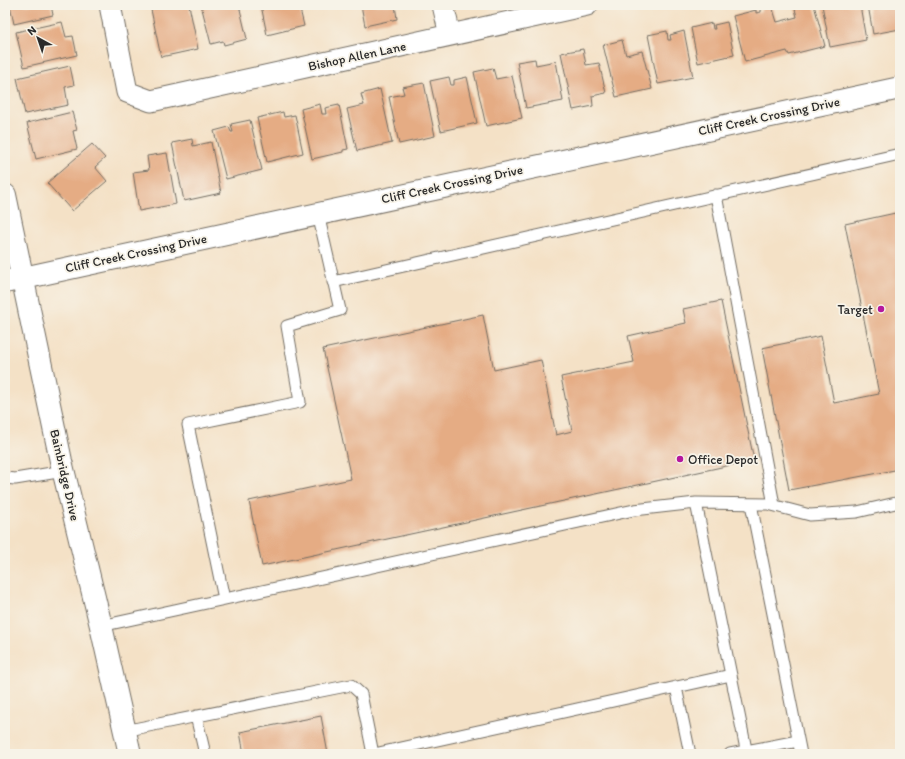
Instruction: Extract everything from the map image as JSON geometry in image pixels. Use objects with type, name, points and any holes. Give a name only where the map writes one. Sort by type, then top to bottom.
[{"type":"street","name":"Bishop Allen Lane","points":[[110,5],[127,92],[151,101],[587,5]]},
{"type":"street","points":[[443,5],[450,35]]},
{"type":"street","name":"Cliff Creek Crossing Drive","points":[[13,280],[900,88]]},
{"type":"street","name":"Bainbridge Drive","points":[[5,195],[13,280],[64,471],[130,754]]},
{"type":"lane","points":[[333,282],[900,154]]},
{"type":"lane","points":[[716,195],[774,505]]},
{"type":"lane","points":[[224,599],[188,425],[300,402],[286,326],[340,310],[318,214]]},
{"type":"lane","points":[[5,478],[15,479],[64,471]]},
{"type":"lane","points":[[101,626],[627,511],[696,503],[768,504],[810,515],[857,512],[900,502]]},
{"type":"lane","points":[[696,503],[747,752]]},
{"type":"lane","points":[[750,504],[801,754]]},
{"type":"lane","points":[[124,731],[350,685],[361,694],[373,754],[731,675]]},
{"type":"lane","points":[[676,687],[690,754]]},
{"type":"lane","points":[[196,716],[205,754]]},
{"type":"lane","points":[[730,754],[747,752],[798,741]]},
{"type":"building","points":[[10,5],[51,5],[53,15],[14,24]]},
{"type":"building","points":[[150,5],[189,5],[198,49],[161,57]]},
{"type":"building","points":[[201,5],[239,5],[247,39],[224,45],[223,41],[211,44]]},
{"type":"building","points":[[261,5],[299,5],[304,26],[267,35]]},
{"type":"building","points":[[361,5],[395,5],[397,19],[365,26]]},
{"type":"building","points":[[794,5],[814,5],[825,46],[789,55],[787,51],[745,62],[733,16],[756,10],[756,13],[761,12],[761,9],[772,6],[777,22],[797,17]]},
{"type":"building","points":[[822,5],[860,5],[866,40],[830,47]]},
{"type":"building","points":[[868,5],[900,5],[900,29],[873,34]]},
{"type":"building","points":[[62,22],[66,37],[73,36],[77,55],[24,67],[16,32]]},
{"type":"building","points":[[727,22],[734,55],[698,63],[691,28],[712,23],[713,29],[715,29],[714,25]]},
{"type":"building","points":[[667,31],[668,40],[671,40],[670,35],[684,31],[693,77],[658,84],[648,35]]},
{"type":"building","points":[[622,40],[626,55],[642,51],[652,89],[616,97],[603,45]]},
{"type":"building","points":[[583,49],[586,65],[599,63],[606,93],[592,96],[593,106],[573,110],[561,53]]},
{"type":"building","points":[[535,59],[536,65],[556,61],[563,101],[526,108],[517,62]]},
{"type":"building","points":[[70,66],[74,85],[65,87],[68,105],[25,114],[17,78]]},
{"type":"building","points":[[493,68],[496,79],[512,76],[522,118],[486,126],[474,72]]},
{"type":"building","points":[[449,77],[451,85],[454,85],[454,80],[467,77],[477,123],[441,131],[430,81]]},
{"type":"building","points":[[424,83],[435,136],[399,144],[389,97],[404,94],[402,87]]},
{"type":"building","points":[[380,89],[392,143],[357,151],[347,109],[364,105],[361,94]]},
{"type":"building","points":[[320,104],[322,114],[326,114],[325,108],[339,105],[348,149],[343,150],[343,152],[312,159],[301,109]]},
{"type":"building","points":[[72,112],[77,130],[73,131],[77,149],[36,159],[27,123]]},
{"type":"building","points":[[283,112],[284,117],[295,115],[303,153],[267,162],[257,118]]},
{"type":"building","points":[[250,120],[262,170],[226,179],[214,131],[229,127],[231,132],[233,132],[231,124]]},
{"type":"building","points":[[192,139],[193,146],[211,142],[221,193],[184,201],[172,143]]},
{"type":"building","points":[[92,144],[105,158],[95,167],[107,181],[72,211],[47,183]]},
{"type":"building","points":[[167,153],[176,204],[139,211],[133,172],[149,170],[147,156]]},
{"type":"building","points":[[900,212],[900,469],[789,490],[762,348],[821,336],[834,403],[879,394],[845,224]]},
{"type":"building","points":[[721,301],[754,460],[262,566],[249,501],[351,479],[323,349],[483,315],[494,370],[541,360],[556,435],[572,431],[561,377],[634,362],[628,336],[686,323],[683,309]]},
{"type":"building","points":[[321,716],[328,754],[244,754],[240,732]]},
{"type":"place","name":"Target","points":[[881,309]]},
{"type":"place","name":"Office Depot","points":[[680,459]]}]
